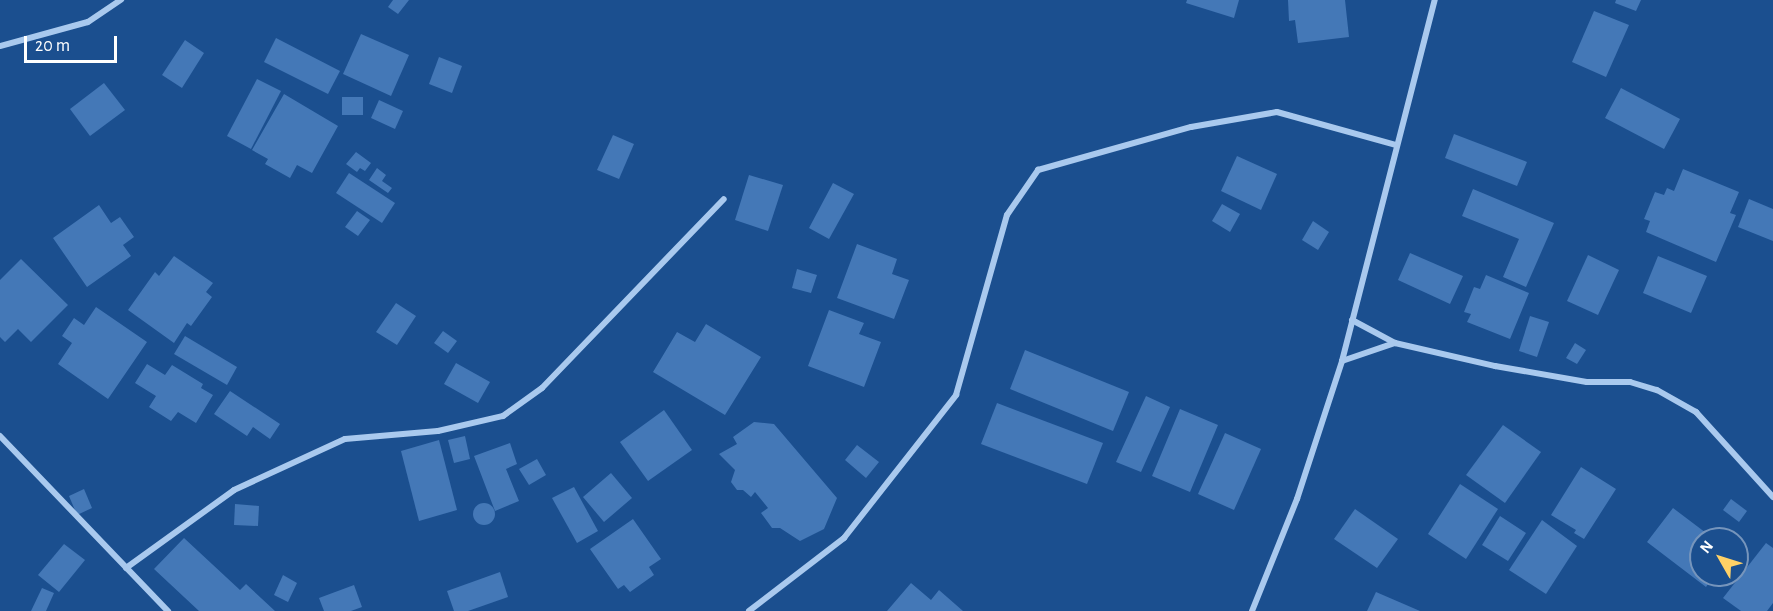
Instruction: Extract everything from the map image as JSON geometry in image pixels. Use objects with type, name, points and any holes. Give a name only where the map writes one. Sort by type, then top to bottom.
[{"type":"street","points":[[0,46],[88,22],[121,0]]},
{"type":"street","points":[[1252,611],[1297,499],[1342,361],[1435,0]]},
{"type":"street","points":[[749,611],[844,538],[956,395],[1007,215],[1038,170],[1191,127],[1277,112],[1396,145]]},
{"type":"street","points":[[126,568],[234,490],[345,439],[438,431],[503,416],[542,388],[724,200]]},
{"type":"street","points":[[1352,320],[1395,343],[1587,382],[1630,382],[1657,390],[1696,412],[1773,497]]},
{"type":"street","points":[[1342,361],[1395,343]]},
{"type":"street","points":[[0,436],[168,611]]},
{"type":"building","points":[[393,0],[409,0],[398,14],[388,7]]},
{"type":"building","points":[[1187,0],[1239,0],[1234,18],[1186,3]]},
{"type":"building","points":[[1288,0],[1345,0],[1349,37],[1298,43],[1295,20],[1289,21]]},
{"type":"building","points":[[1616,0],[1641,0],[1636,11],[1615,3]]},
{"type":"building","points":[[1594,11],[1629,25],[1606,77],[1572,62]]},
{"type":"building","points":[[361,34],[409,55],[391,96],[343,74]]},
{"type":"building","points":[[276,38],[340,71],[328,94],[264,62]]},
{"type":"building","points":[[185,40],[204,53],[182,88],[162,75]]},
{"type":"building","points":[[439,57],[462,66],[452,93],[429,84]]},
{"type":"building","points":[[257,79],[281,91],[251,149],[227,136]]},
{"type":"building","points":[[104,83],[125,110],[90,136],[70,109]]},
{"type":"building","points":[[1621,88],[1680,119],[1664,149],[1605,118]]},
{"type":"building","points":[[284,94],[338,126],[312,173],[297,165],[290,178],[265,164],[268,159],[252,150]]},
{"type":"building","points":[[342,97],[363,97],[363,115],[342,115]]},
{"type":"building","points":[[379,100],[403,111],[395,129],[371,118]]},
{"type":"building","points":[[1454,134],[1527,162],[1517,186],[1445,158]]},
{"type":"building","points":[[613,135],[634,144],[619,179],[597,170]]},
{"type":"building","points":[[356,152],[371,163],[365,171],[360,168],[357,172],[346,164]]},
{"type":"building","points":[[1237,156],[1277,174],[1261,210],[1221,191]]},
{"type":"building","points":[[377,168],[386,175],[382,181],[392,188],[388,193],[369,180]]},
{"type":"building","points":[[1683,169],[1739,192],[1730,213],[1736,215],[1716,262],[1646,232],[1650,221],[1644,219],[1655,192],[1664,195],[1667,188],[1674,191]]},
{"type":"building","points":[[349,173],[395,203],[382,223],[336,193]]},
{"type":"building","points":[[749,175],[783,185],[768,231],[735,220]]},
{"type":"building","points":[[833,183],[854,194],[829,239],[809,228]]},
{"type":"building","points":[[1473,189],[1554,223],[1526,287],[1503,277],[1519,239],[1462,216]]},
{"type":"building","points":[[1749,199],[1773,209],[1773,241],[1738,227]]},
{"type":"building","points":[[1222,204],[1240,214],[1230,232],[1212,221]]},
{"type":"building","points":[[99,205],[111,223],[120,217],[134,237],[123,245],[131,256],[87,287],[53,238]]},
{"type":"building","points":[[357,211],[370,220],[358,236],[345,227]]},
{"type":"building","points":[[1313,221],[1329,232],[1318,250],[1302,240]]},
{"type":"building","points":[[857,244],[897,259],[892,274],[909,280],[894,319],[837,298]]},
{"type":"building","points":[[1410,253],[1463,276],[1450,304],[1398,280]]},
{"type":"building","points":[[1588,255],[1619,270],[1598,315],[1567,301]]},
{"type":"building","points":[[174,256],[213,283],[206,292],[212,297],[191,326],[187,323],[174,343],[128,310],[155,272],[159,276]]},
{"type":"building","points":[[1658,256],[1707,276],[1691,313],[1643,293]]},
{"type":"building","points":[[21,259],[68,305],[31,342],[18,329],[5,342],[0,337],[0,280]]},
{"type":"building","points":[[797,269],[817,275],[811,293],[792,288]]},
{"type":"building","points":[[1486,275],[1529,293],[1510,339],[1467,322],[1471,314],[1464,312],[1474,287],[1480,289]]},
{"type":"building","points":[[396,303],[416,316],[397,345],[376,332]]},
{"type":"building","points":[[96,307],[147,342],[108,399],[58,364],[72,343],[62,336],[74,318],[84,325]]},
{"type":"building","points":[[829,310],[864,323],[859,334],[881,342],[864,387],[808,366]]},
{"type":"building","points":[[1530,316],[1549,322],[1537,357],[1519,351]]},
{"type":"building","points":[[706,324],[761,357],[725,415],[653,372],[677,332],[695,342]]},
{"type":"building","points":[[443,331],[457,341],[448,353],[434,343]]},
{"type":"building","points":[[185,336],[237,367],[227,385],[174,354]]},
{"type":"building","points":[[1575,343],[1586,350],[1577,364],[1566,358]]},
{"type":"building","points":[[1025,350],[1129,392],[1113,431],[1010,389]]},
{"type":"building","points":[[456,363],[490,382],[478,403],[444,384]]},
{"type":"building","points":[[147,364],[165,375],[172,365],[203,384],[201,388],[213,395],[196,423],[178,412],[171,421],[149,407],[156,396],[135,383]]},
{"type":"building","points":[[230,391],[280,424],[270,439],[253,427],[247,436],[214,414]]},
{"type":"building","points":[[1146,396],[1170,407],[1141,472],[1116,462]]},
{"type":"building","points":[[997,403],[1103,443],[1087,484],[981,444]]},
{"type":"building","points":[[1180,409],[1218,425],[1190,492],[1152,476]]},
{"type":"building","points":[[664,410],[692,450],[648,481],[620,442]]},
{"type":"building","points":[[754,422],[774,424],[837,498],[824,529],[800,541],[780,528],[772,528],[761,513],[768,508],[755,492],[751,497],[743,490],[737,490],[731,482],[735,470],[719,454],[737,444],[733,437]]},
{"type":"building","points":[[1503,425],[1541,452],[1505,503],[1466,475]]},
{"type":"building","points":[[1225,433],[1261,449],[1234,510],[1198,494]]},
{"type":"building","points":[[465,436],[470,459],[454,463],[448,440]]},
{"type":"building","points":[[439,440],[457,510],[419,521],[401,451]]},
{"type":"building","points":[[510,443],[517,464],[506,469],[519,501],[495,511],[474,456]]},
{"type":"building","points":[[857,445],[879,462],[866,478],[845,460]]},
{"type":"building","points":[[537,459],[546,475],[529,485],[519,469]]},
{"type":"building","points":[[1581,467],[1616,489],[1584,539],[1574,533],[1576,530],[1551,515]]},
{"type":"building","points":[[611,473],[632,498],[604,522],[583,497]]},
{"type":"building","points":[[1460,484],[1498,509],[1466,559],[1428,534]]},
{"type":"building","points":[[574,487],[598,531],[577,543],[552,498]]},
{"type":"building","points":[[84,489],[92,508],[77,515],[69,496]]},
{"type":"building","points":[[1731,499],[1747,511],[1739,522],[1723,510]]},
{"type":"building","points":[[484,503],[492,506],[495,514],[492,522],[484,525],[476,522],[473,514],[476,506]]},
{"type":"building","points":[[235,504],[259,506],[258,526],[234,525]]},
{"type":"building","points":[[1673,508],[1698,527],[1689,527],[1689,574],[1647,542]]},
{"type":"building","points":[[1355,509],[1398,539],[1377,568],[1334,539]]},
{"type":"building","points":[[1500,516],[1526,533],[1508,561],[1482,545]]},
{"type":"building","points":[[633,519],[661,559],[649,567],[654,575],[630,592],[624,585],[618,589],[590,549]]},
{"type":"building","points":[[1542,520],[1577,546],[1546,594],[1509,570]]},
{"type":"building","points":[[184,538],[240,590],[246,584],[275,611],[199,611],[154,569]]},
{"type":"building","points":[[1766,543],[1773,548],[1773,603],[1767,611],[1741,611],[1723,598],[1732,587],[1749,587],[1749,565]]},
{"type":"building","points":[[64,544],[85,560],[59,592],[38,575]]},
{"type":"building","points":[[500,572],[508,597],[468,611],[454,611],[447,591]]},
{"type":"building","points":[[283,575],[297,583],[288,602],[274,595]]},
{"type":"building","points":[[911,583],[931,600],[939,590],[963,611],[887,611]]},
{"type":"building","points":[[354,585],[362,607],[351,611],[324,611],[319,598]]},
{"type":"building","points":[[42,588],[54,593],[46,611],[31,611]]},
{"type":"building","points":[[1376,592],[1420,611],[1367,611]]}]
